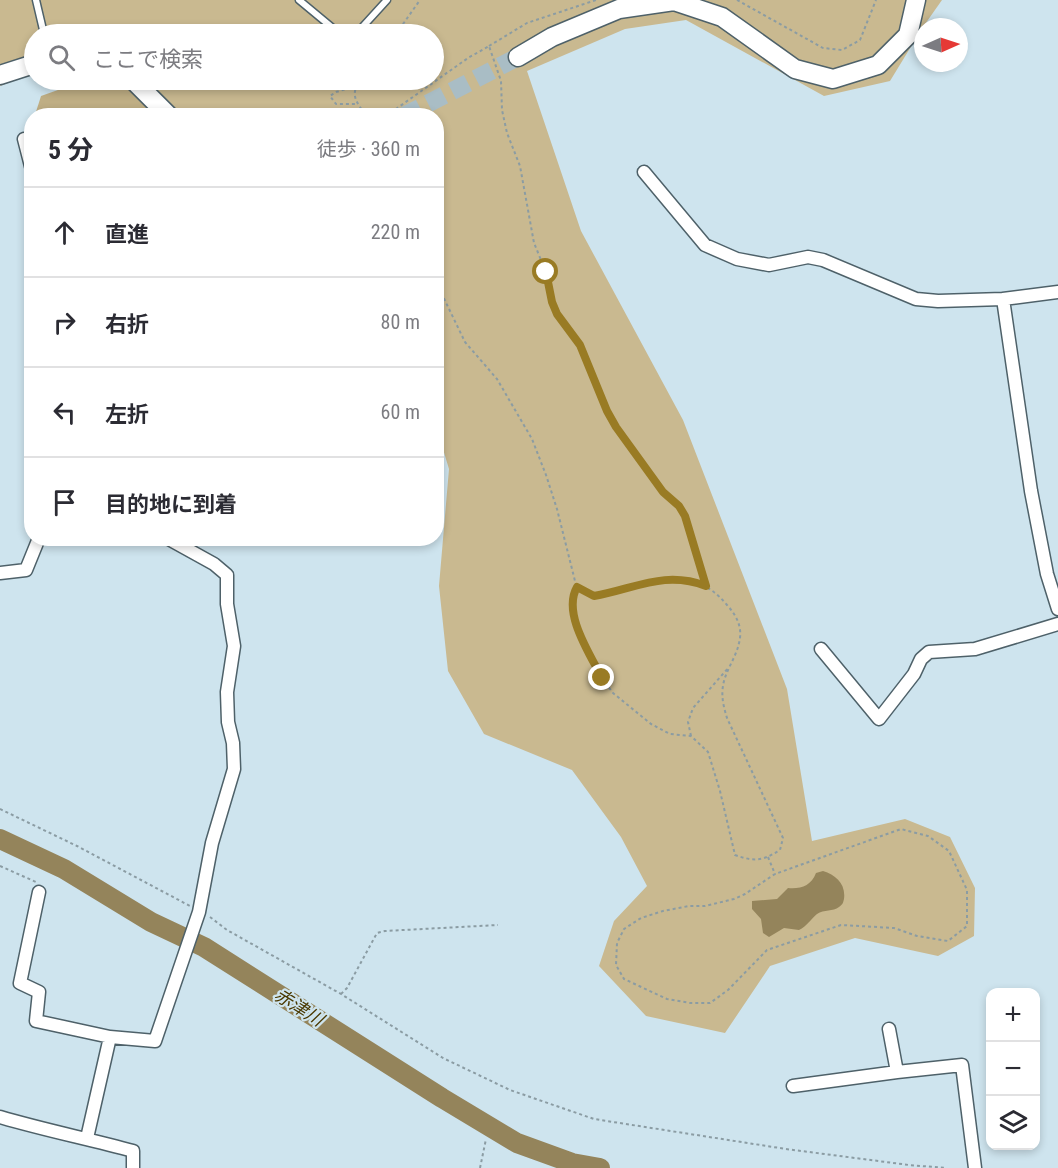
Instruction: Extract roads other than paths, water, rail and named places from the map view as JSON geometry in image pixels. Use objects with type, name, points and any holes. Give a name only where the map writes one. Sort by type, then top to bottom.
[{"type":"street","points":[[518,57],[552,37],[619,9],[674,1],[722,17],[795,69],[833,79],[878,65],[908,35],[916,0]]},
{"type":"street","points":[[0,75],[24,67]]},
{"type":"street","points":[[143,90],[161,108]]},
{"type":"street","points":[[644,172],[705,245],[737,259],[769,265],[808,257],[823,260],[916,299],[938,301],[1003,299],[1058,292]]},
{"type":"street","points":[[1003,299],[1033,501],[1047,574],[1058,609]]},
{"type":"street","points":[[0,573],[26,570],[36,546]]},
{"type":"street","points":[[39,892],[20,983],[39,992],[36,1021],[110,1037],[155,1041],[200,911],[212,843],[234,769],[227,692],[234,645],[227,604],[227,574],[181,546]]},
{"type":"street","points":[[821,649],[879,719],[914,674],[921,659],[929,652],[975,649],[1058,624]]},
{"type":"street","points":[[889,1029],[897,1072]]},
{"type":"street","points":[[87,1138],[110,1037]]},
{"type":"street","points":[[793,1086],[962,1065],[975,1168]]},
{"type":"street","points":[[0,1117],[134,1151],[133,1168]]},
{"type":"lane","points":[[36,0],[42,24]]},
{"type":"lane","points":[[299,0],[328,24]]},
{"type":"lane","points":[[365,24],[387,0]]},
{"type":"waterway","name":"赤津川","points":[[0,839],[64,869],[151,922],[204,947],[517,1143],[572,1163],[600,1168]]},
{"type":"tunnel","points":[[419,108],[518,57]]}]
